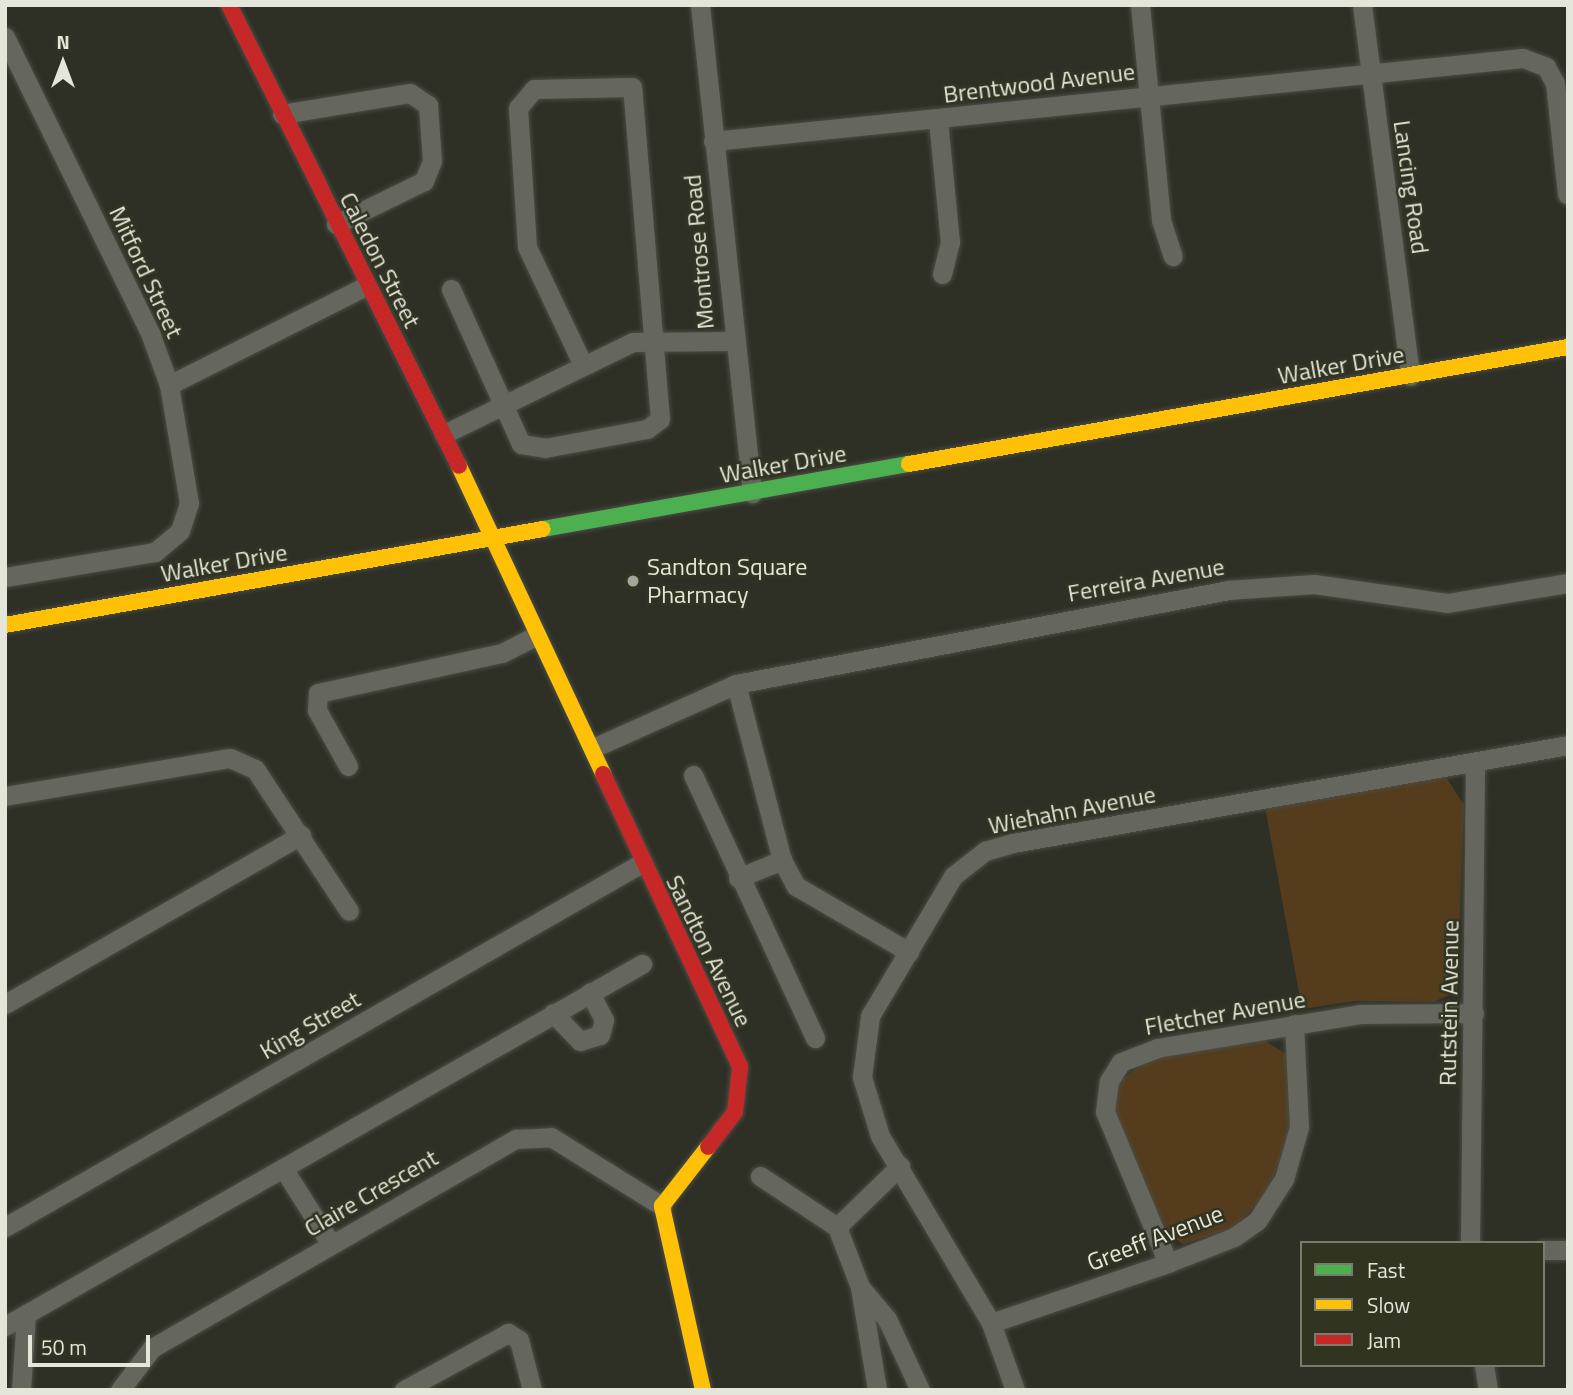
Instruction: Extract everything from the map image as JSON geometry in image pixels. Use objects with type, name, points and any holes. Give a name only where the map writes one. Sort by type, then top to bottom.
[{"type":"street","name":"Caledon Street","points":[[229,5],[366,286],[444,434],[489,536]]},
{"type":"street","name":"Montrose Road","points":[[700,5],[732,341],[752,493]]},
{"type":"street","points":[[1140,5],[1146,96],[1161,220],[1173,256]]},
{"type":"street","name":"Lancing Road","points":[[1362,5],[1410,376]]},
{"type":"street","name":"Mitford Street","points":[[5,37],[169,384],[189,503],[172,540],[155,552],[5,577]]},
{"type":"street","name":"Brentwood Avenue","points":[[713,141],[938,120],[1146,96],[1371,79],[1488,60],[1539,62],[1559,96],[1567,194]]},
{"type":"street","points":[[451,289],[502,408],[521,444],[532,449],[652,427],[662,413],[634,90],[620,84],[534,89],[521,101],[517,120],[527,247],[583,365]]},
{"type":"street","points":[[282,114],[410,93],[428,105],[432,161],[424,181],[336,225]]},
{"type":"street","points":[[938,120],[950,242],[942,274]]},
{"type":"street","points":[[169,384],[366,286]]},
{"type":"street","points":[[444,434],[633,342],[732,341]]},
{"type":"street","name":"Walker Drive","points":[[5,625],[489,536],[752,493],[1568,347]]},
{"type":"street","name":"Sandton Avenue","points":[[489,536],[593,748],[640,864],[741,1080],[734,1112],[662,1206]]},
{"type":"street","name":"Ferreira Avenue","points":[[593,748],[736,684],[1273,584],[1447,603],[1568,583]]},
{"type":"street","points":[[348,766],[317,710],[318,693],[502,653],[537,635]]},
{"type":"street","points":[[736,684],[782,860],[806,895],[909,952]]},
{"type":"street","name":"Wiehahn Avenue","points":[[1015,1390],[991,1323],[867,1108],[861,1053],[870,1016],[953,876],[985,851],[1568,745]]},
{"type":"street","points":[[5,796],[230,758],[255,769],[349,911]]},
{"type":"street","name":"Rutstein Avenue","points":[[1470,1241],[1475,763]]},
{"type":"street","points":[[693,775],[738,878],[815,1038]]},
{"type":"street","points":[[5,1004],[301,835]]},
{"type":"street","points":[[738,878],[782,860]]},
{"type":"street","name":"King Street","points":[[5,1227],[640,864]]},
{"type":"street","points":[[5,1326],[642,964]]},
{"type":"street","points":[[553,1013],[580,1041],[600,1035],[604,1020],[590,992]]},
{"type":"street","name":"Fletcher Avenue","points":[[1168,1263],[1105,1112],[1113,1072],[1132,1055],[1362,1014],[1474,1013]]},
{"type":"street","name":"Greeff Avenue","points":[[991,1323],[1168,1263],[1234,1237],[1273,1202],[1299,1127],[1294,1024]]},
{"type":"street","name":"Claire Crescent","points":[[120,1390],[152,1348],[500,1146],[533,1136],[572,1147],[662,1206]]},
{"type":"street","points":[[837,1227],[900,1166]]},
{"type":"street","points":[[283,1168],[331,1244]]},
{"type":"street","points":[[760,1176],[837,1227],[860,1287],[877,1390]]},
{"type":"street","points":[[662,1206],[703,1390]]},
{"type":"street","points":[[1545,1250],[1568,1250]]},
{"type":"street","points":[[860,1287],[882,1310],[920,1390]]},
{"type":"street","points":[[21,1390],[26,1314]]},
{"type":"street","points":[[404,1390],[508,1333],[521,1344],[532,1390]]},
{"type":"street","points":[[1484,1367],[1488,1390]]},
{"type":"shaded area","points":[[1444,774],[1464,805],[1457,992],[1433,1002],[1355,1001],[1302,1009],[1265,807]]},
{"type":"shaded area","points":[[1264,1040],[1286,1054],[1295,1109],[1271,1188],[1234,1229],[1182,1244],[1165,1229],[1113,1110],[1115,1085],[1147,1060]]},
{"type":"traffic: fast","points":[[543,529],[909,464]]},
{"type":"traffic: slow","points":[[909,464],[1568,347]]},
{"type":"traffic: slow","points":[[459,466],[603,774]]},
{"type":"traffic: slow","points":[[5,625],[543,529]]},
{"type":"traffic: slow","points":[[703,1390],[662,1206],[708,1147]]},
{"type":"traffic: jam","points":[[229,5],[459,466]]},
{"type":"traffic: jam","points":[[603,774],[740,1067],[735,1112],[708,1147]]},
{"type":"place","name":"Sandton Square Pharmacy","points":[[633,581]]}]
